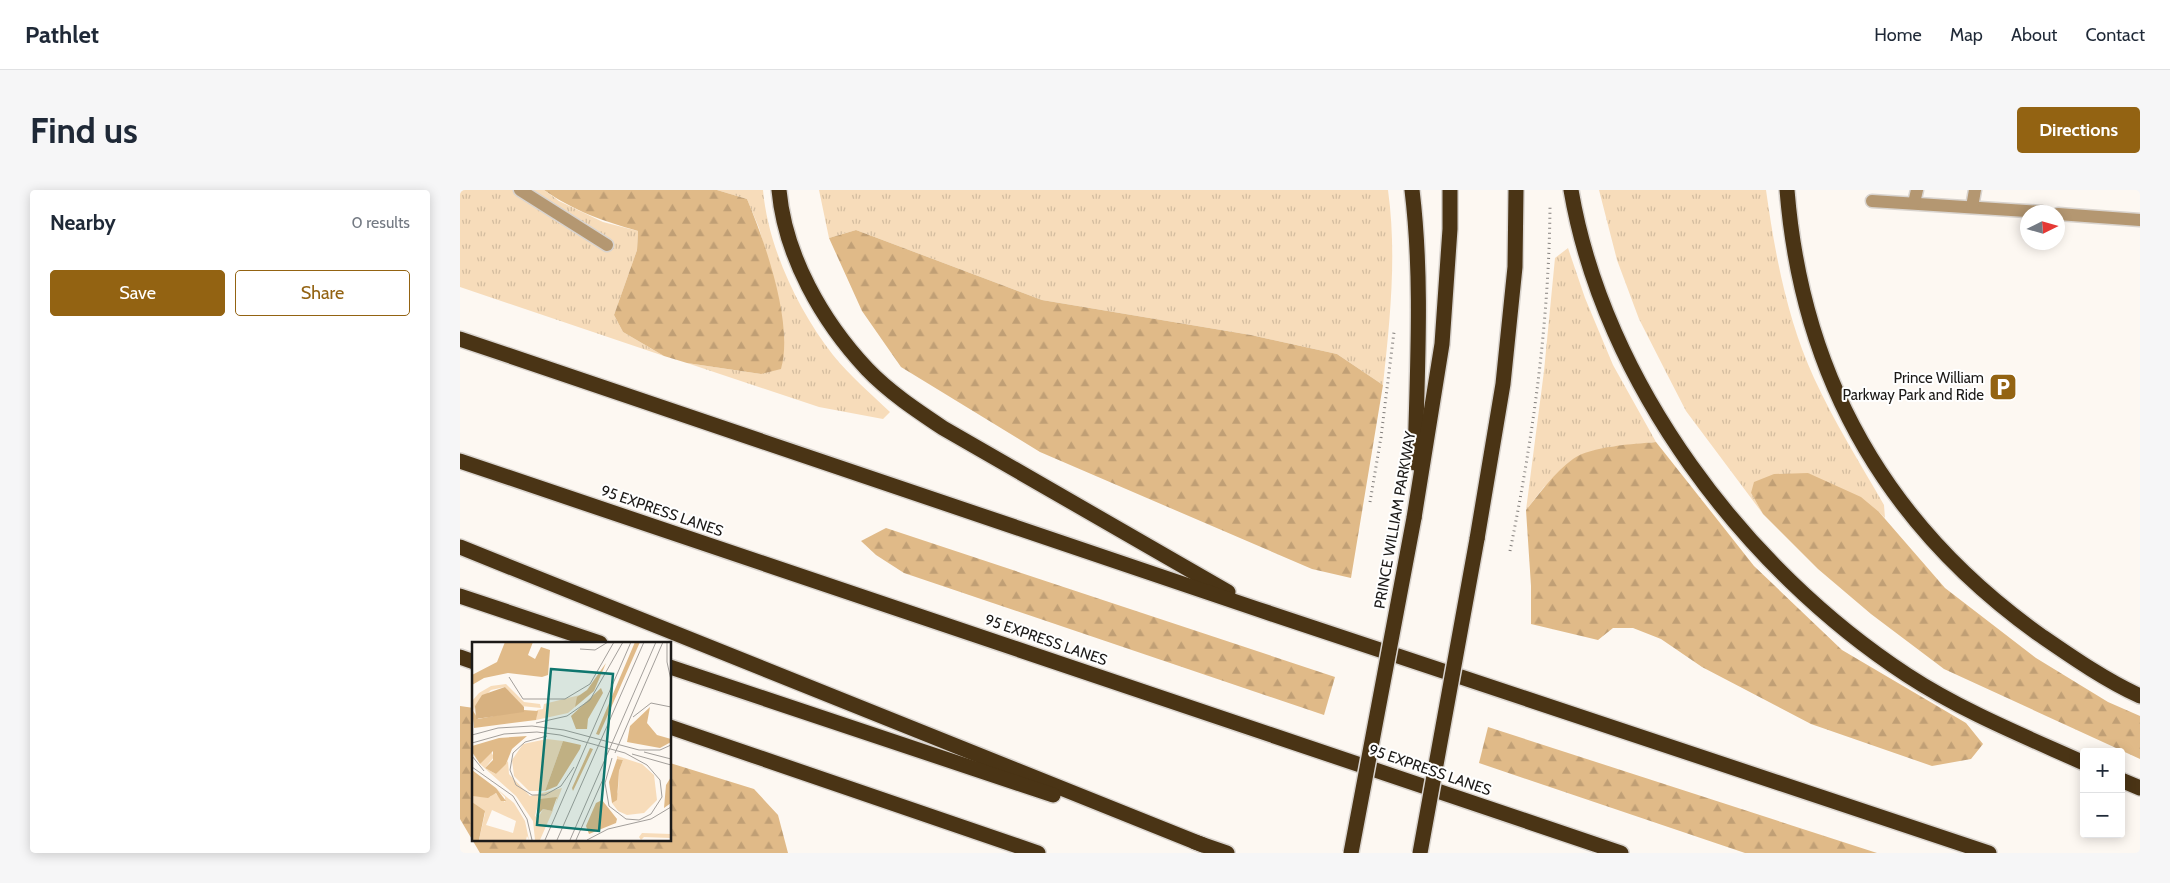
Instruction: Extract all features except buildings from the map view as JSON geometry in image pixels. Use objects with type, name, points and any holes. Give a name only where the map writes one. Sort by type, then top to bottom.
[{"type":"highway","points":[[779,190],[791,246],[808,286],[837,332],[868,369],[903,401],[942,428],[1258,609]]},
{"type":"highway","points":[[1412,190],[1417,231],[1418,277],[1414,518]]},
{"type":"highway","name":"PRINCE WILLIAM PARKWAY","points":[[1351,853],[1414,518],[1442,344],[1450,229],[1450,190]]},
{"type":"highway","points":[[1420,853],[1503,384],[1515,267],[1516,190]]},
{"type":"highway","points":[[1571,190],[1575,214],[1591,268],[1616,333],[1654,408],[1692,467],[1735,522],[1782,573],[1842,628],[1907,676],[1978,715],[2080,761]]},
{"type":"highway","points":[[1787,190],[1791,236],[1801,290],[1824,364],[1848,420],[1879,472],[1914,520],[1955,565],[2014,616],[2073,658],[2140,696]]},
{"type":"highway","points":[[460,339],[1258,609],[1989,853]]},
{"type":"highway","name":"95 EXPRESS LANES","points":[[460,461],[1621,853]]},
{"type":"highway","points":[[460,547],[1203,845]]},
{"type":"highway","points":[[460,596],[597,642]]},
{"type":"highway","points":[[460,657],[472,661]]},
{"type":"highway","points":[[671,667],[1227,853]]},
{"type":"highway","points":[[671,727],[1038,853]]},
{"type":"highway","points":[[2125,782],[2140,788]]},
{"type":"lane","points":[[520,190],[607,246]]},
{"type":"lane","points":[[1914,203],[1917,190]]},
{"type":"lane","points":[[1972,207],[1975,190]]},
{"type":"lane","points":[[1872,202],[2020,210]]},
{"type":"lane","points":[[2065,215],[2140,220]]},
{"type":"path","points":[[1510,551],[1525,478],[1536,390],[1544,313],[1550,204]]},
{"type":"path","points":[[1370,502],[1381,437],[1394,330]]},
{"type":"green space","points":[[460,190],[544,190],[559,201],[603,222],[638,231],[637,250],[614,315],[623,332],[664,356],[460,287]]},
{"type":"green space","points":[[544,190],[717,190],[747,199],[762,237],[781,307],[784,351],[781,369],[761,374],[687,363],[664,356],[623,332],[614,315],[637,250],[638,231],[589,215],[566,204]]},
{"type":"green space","points":[[717,190],[763,190],[771,234],[797,298],[833,355],[890,412],[883,419],[819,407],[687,363],[761,374],[779,302],[759,228],[747,199]]},
{"type":"green space","points":[[819,190],[1388,190],[1391,214],[1392,263],[1390,312],[1383,385],[1337,354],[1251,335],[1042,300],[856,230],[829,238]]},
{"type":"green space","points":[[1599,190],[1766,190],[1783,286],[1796,333],[1814,378],[1830,410],[1884,505],[1885,518],[1879,512],[1751,493],[1763,514],[1686,411],[1639,319],[1617,260]]},
{"type":"green space","points":[[856,230],[1042,300],[1251,335],[1337,354],[1383,385],[1351,578],[1312,569],[1040,452],[901,367],[862,311],[829,238]]},
{"type":"green space","points":[[1568,248],[1585,298],[1613,365],[1656,442],[1609,447],[1544,487],[1526,510],[1544,371],[1555,258]]},
{"type":"green space","points":[[1656,442],[1754,566],[1842,650],[1966,723],[1983,744],[1971,759],[1932,766],[1811,724],[1702,667],[1661,639],[1633,628],[1613,628],[1598,640],[1531,624],[1531,586],[1526,510],[1548,483],[1573,459],[1601,448]]},
{"type":"green space","points":[[1808,473],[1861,497],[1879,512],[1945,588],[2036,658],[2108,702],[2140,716],[2140,759],[2125,752],[2125,748],[2116,748],[1944,669],[1871,614],[1818,569],[1763,514],[1751,493],[1754,482],[1774,474]]},
{"type":"green space","points":[[886,528],[1335,677],[1324,715],[904,573],[876,555],[861,541]]},
{"type":"green space","points":[[460,706],[472,708],[472,839],[460,819]]},
{"type":"green space","points":[[1488,727],[1877,853],[1745,853],[1479,763]]},
{"type":"green space","points":[[671,763],[754,789],[778,815],[788,853],[480,853],[472,840],[671,840]]},
{"type":"place","name":"Prince William Parkway Park and Ride","points":[[2003,387]]}]
